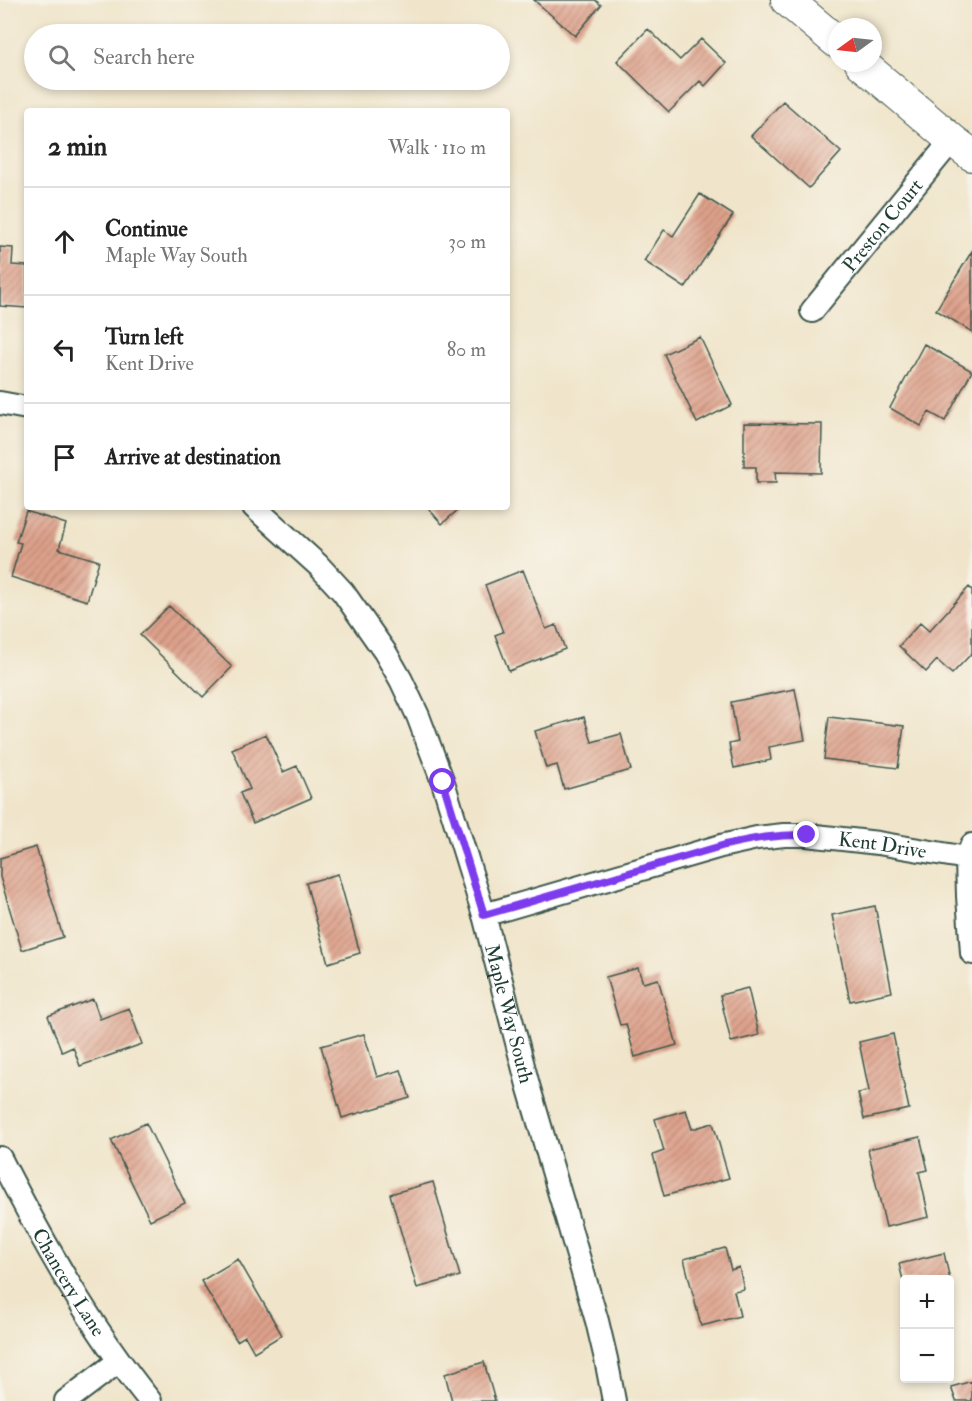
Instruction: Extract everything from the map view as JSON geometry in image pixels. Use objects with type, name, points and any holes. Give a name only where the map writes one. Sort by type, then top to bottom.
[{"type":"street","points":[[787,0],[828,34]]},
{"type":"street","points":[[872,72],[962,147]]},
{"type":"street","name":"Preston Court","points":[[812,311],[962,147]]},
{"type":"street","points":[[0,403],[24,407]]},
{"type":"street","name":"Maple Way South","points":[[257,510],[343,592],[385,652],[422,727],[443,782],[484,915],[538,1119],[597,1321],[614,1401]]},
{"type":"street","name":"Kent Drive","points":[[484,915],[721,846],[757,838],[807,835],[970,851]]},
{"type":"street","points":[[970,851],[968,896],[972,953]]},
{"type":"street","name":"Chancery Lane","points":[[0,1158],[33,1223],[60,1268],[119,1360],[150,1401]]},
{"type":"street","points":[[66,1401],[119,1360]]},
{"type":"building","points":[[534,0],[595,0],[601,5],[575,36]]},
{"type":"building","points":[[648,29],[680,60],[701,39],[726,63],[705,86],[700,81],[669,112],[617,61]]},
{"type":"building","points":[[783,101],[841,152],[809,188],[751,136]]},
{"type":"building","points":[[700,194],[733,215],[685,288],[644,261],[664,230],[673,236]]},
{"type":"building","points":[[0,247],[13,248],[12,265],[24,266],[24,308],[0,306]]},
{"type":"building","points":[[972,251],[972,332],[936,310]]},
{"type":"building","points":[[700,337],[732,405],[697,423],[664,354]]},
{"type":"building","points":[[924,344],[972,371],[945,421],[929,412],[921,426],[890,408]]},
{"type":"building","points":[[744,423],[822,424],[821,473],[775,472],[776,483],[756,483],[756,467],[744,467]]},
{"type":"building","points":[[430,510],[458,510],[442,524]]},
{"type":"building","points":[[26,511],[66,524],[59,549],[99,561],[87,601],[11,577],[21,543],[16,542]]},
{"type":"building","points":[[523,570],[546,629],[556,625],[565,649],[509,671],[495,635],[503,632],[485,585]]},
{"type":"building","points":[[969,587],[972,590],[972,653],[952,674],[937,660],[926,672],[899,646],[920,623],[929,631]]},
{"type":"building","points":[[169,606],[232,667],[203,697],[140,635]]},
{"type":"building","points":[[795,689],[805,740],[769,747],[771,760],[734,768],[729,744],[738,742],[731,702]]},
{"type":"building","points":[[584,717],[592,742],[621,734],[631,770],[564,789],[557,765],[546,768],[535,731]]},
{"type":"building","points":[[829,717],[904,726],[898,768],[824,759]]},
{"type":"building","points":[[266,734],[283,772],[297,766],[311,798],[253,823],[240,793],[250,789],[232,749]]},
{"type":"building","points":[[36,847],[63,937],[22,950],[0,877],[0,858]]},
{"type":"building","points":[[338,874],[360,953],[328,963],[306,883]]},
{"type":"building","points":[[875,906],[892,992],[850,1001],[832,915]]},
{"type":"building","points":[[638,968],[643,983],[658,979],[677,1045],[635,1057],[626,1024],[620,1025],[606,977]]},
{"type":"building","points":[[748,988],[759,1035],[731,1042],[720,995]]},
{"type":"building","points":[[93,999],[100,1019],[129,1008],[142,1044],[80,1066],[73,1047],[62,1052],[48,1016]]},
{"type":"building","points":[[364,1034],[377,1077],[401,1070],[410,1098],[342,1118],[321,1046]]},
{"type":"building","points":[[893,1034],[909,1109],[864,1119],[858,1093],[869,1091],[859,1042]]},
{"type":"building","points":[[686,1110],[692,1129],[713,1123],[729,1178],[664,1196],[653,1155],[664,1151],[655,1119]]},
{"type":"building","points":[[146,1123],[185,1203],[150,1220],[111,1140]]},
{"type":"building","points":[[920,1137],[928,1170],[919,1172],[929,1217],[886,1227],[868,1149]]},
{"type":"building","points":[[433,1182],[460,1276],[417,1288],[390,1194]]},
{"type":"building","points":[[725,1248],[731,1270],[739,1267],[744,1289],[734,1291],[740,1316],[701,1326],[684,1259]]},
{"type":"building","points":[[944,1253],[949,1275],[902,1275],[899,1264]]},
{"type":"building","points":[[238,1259],[282,1335],[254,1352],[245,1336],[237,1341],[201,1281]]},
{"type":"building","points":[[484,1362],[495,1401],[452,1401],[445,1374]]},
{"type":"building","points":[[972,1381],[972,1401],[956,1401],[951,1387]]},
{"type":"route","points":[[443,782],[484,915],[725,845],[757,838],[807,835]]}]
